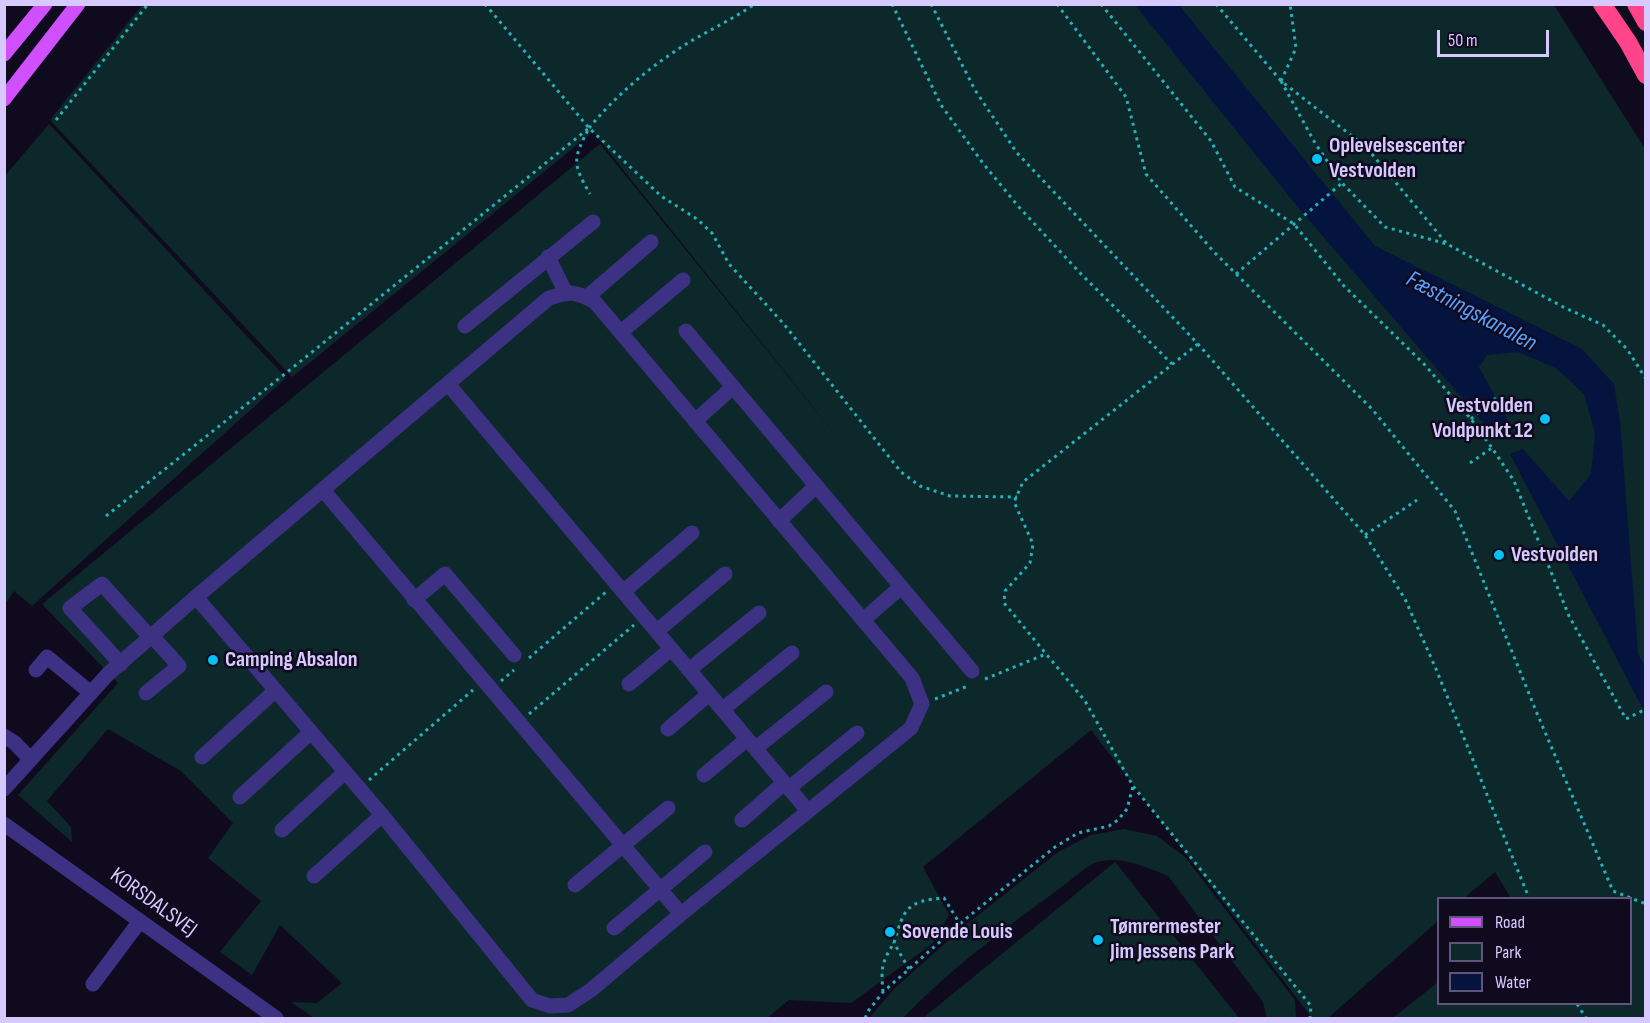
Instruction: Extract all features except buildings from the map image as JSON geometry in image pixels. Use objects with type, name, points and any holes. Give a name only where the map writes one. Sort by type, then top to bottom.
[{"type":"highway","points":[[1602,4],[1628,42],[1646,75]]},
{"type":"highway","points":[[1636,4],[1646,22]]},
{"type":"main road","points":[[4,54],[45,4]]},
{"type":"main road","points":[[4,99],[78,4]]},
{"type":"street","points":[[465,326],[593,222]]},
{"type":"street","points":[[587,297],[651,242]]},
{"type":"street","points":[[548,257],[566,293]]},
{"type":"street","points":[[621,333],[683,280]]},
{"type":"street","points":[[4,789],[108,674],[196,597],[549,298],[566,293],[577,293],[596,302],[912,678],[922,704],[911,728],[591,990],[552,1012],[532,1000],[382,816],[196,597]]},
{"type":"street","points":[[686,331],[972,671]]},
{"type":"street","points":[[448,384],[808,811]]},
{"type":"street","points":[[695,421],[733,387]]},
{"type":"street","points":[[779,521],[816,486]]},
{"type":"street","points":[[323,490],[681,914]]},
{"type":"street","points":[[620,588],[692,533]]},
{"type":"street","points":[[414,600],[441,568],[519,661]]},
{"type":"street","points":[[657,631],[725,574]]},
{"type":"street","points":[[121,664],[70,608],[102,584],[179,666],[146,693]]},
{"type":"street","points":[[863,620],[901,587]]},
{"type":"street","points":[[689,670],[759,613]]},
{"type":"street","points":[[629,684],[671,649]]},
{"type":"street","points":[[723,709],[792,653]]},
{"type":"street","points":[[36,670],[47,657],[91,693]]},
{"type":"street","points":[[202,757],[275,691]]},
{"type":"street","points":[[704,775],[826,692]]},
{"type":"street","points":[[668,729],[709,694]]},
{"type":"street","points":[[240,797],[310,732]]},
{"type":"street","points":[[742,820],[857,733]]},
{"type":"street","points":[[4,736],[15,743],[30,759]]},
{"type":"street","points":[[282,830],[345,772]]},
{"type":"street","points":[[575,885],[668,808]]},
{"type":"street","points":[[314,876],[382,816]]},
{"type":"street","name":"KORSDALSVEJ","points":[[4,824],[276,1018]]},
{"type":"street","points":[[614,928],[705,852]]},
{"type":"street","points":[[93,984],[140,921]]},
{"type":"path","points":[[56,120],[148,4]]},
{"type":"path","points":[[485,4],[589,128],[661,196],[691,214],[712,233],[729,264],[783,323],[901,472],[920,486],[950,496],[1017,497]]},
{"type":"path","points":[[106,516],[589,128],[606,108],[648,70],[689,42],[755,4]]},
{"type":"path","points":[[892,4],[941,105],[982,162],[1018,206],[1065,257],[1172,364]]},
{"type":"path","points":[[931,4],[975,90],[1017,153],[1198,344],[1365,535],[1405,599],[1436,669],[1529,897]]},
{"type":"path","points":[[1057,4],[1126,97],[1146,174],[1214,252],[1372,409],[1455,511],[1536,711],[1613,891],[1628,897]]},
{"type":"path","points":[[1101,4],[1211,141],[1235,187],[1294,224],[1344,286],[1424,364],[1471,419],[1515,481],[1569,616],[1626,719],[1646,709]]},
{"type":"path","points":[[1216,4],[1281,81],[1315,143],[1342,183],[1385,227],[1447,244],[1565,308],[1603,325],[1627,349],[1646,379]]},
{"type":"path","points":[[1281,81],[1296,48],[1290,4]]},
{"type":"path","points":[[1281,81],[1366,147],[1447,244]]},
{"type":"path","points":[[589,128],[577,150],[576,171],[590,194]]},
{"type":"path","points":[[1236,274],[1342,183]]},
{"type":"path","points":[[1198,344],[1023,482],[1014,502],[1033,544],[1030,563],[1005,591],[1004,603],[1085,701],[1133,786],[1311,1006],[1310,1018]]},
{"type":"path","points":[[1471,419],[1496,398]]},
{"type":"path","points":[[1470,463],[1492,448]]},
{"type":"path","points":[[1365,535],[1417,500]]},
{"type":"path","points":[[359,789],[519,661],[620,588]]},
{"type":"path","points":[[518,723],[644,616]]},
{"type":"path","points":[[865,1018],[868,1010],[883,992],[960,924],[1055,847],[1078,833],[1109,826],[1118,820],[1127,809],[1133,786]]},
{"type":"path","points":[[883,992],[881,969],[909,907],[923,900],[945,898],[960,924]]},
{"type":"path","points":[[1632,898],[1646,904]]},
{"type":"path","points":[[894,943],[909,969]]},
{"type":"path","points":[[1577,1005],[1586,1018]]},
{"type":"green space","points":[[142,5],[1554,5],[1645,149],[1645,1018],[1393,1018],[1437,983],[1437,1005],[1632,1005],[1632,897],[1510,897],[1495,872],[1465,897],[1437,897],[1437,922],[1328,1018],[1312,1018],[1091,730],[923,867],[949,915],[932,944],[851,1003],[789,1000],[767,1018],[314,1018],[291,1002],[317,1003],[342,983],[280,925],[252,975],[220,952],[261,901],[208,858],[233,823],[181,771],[108,729],[47,801],[71,827],[72,842],[18,795],[118,683],[42,604],[600,144],[842,443],[593,132],[292,377],[50,120]]},
{"type":"green space","points":[[49,124],[286,378],[32,606],[14,591],[5,604],[4,177]]},
{"type":"green space","points":[[1124,829],[1157,836],[1185,857],[1295,1000],[1296,1018],[1267,1018],[1263,1002],[1168,876],[1133,863],[1106,860],[1083,870],[978,950],[903,1018],[869,1018],[894,989],[962,928],[1058,852],[1091,835]]},
{"type":"green space","name":"Tømrermester Jim Jessens Park","points":[[1115,862],[1239,1018],[923,1018]]},
{"type":"water","name":"Fæstningskanalen","points":[[1135,5],[1179,5],[1375,246],[1582,349],[1614,384],[1620,421],[1638,653],[1645,667],[1645,713],[1510,454],[1523,449],[1569,501],[1591,474],[1595,433],[1584,394],[1556,368],[1518,352],[1487,355],[1479,367],[1507,418],[1498,440],[1296,205]]},
{"type":"place","name":"Oplevelsescenter Vestvolden","points":[[1317,159]]},
{"type":"place","name":"Vestvolden Voldpunkt 12","points":[[1545,419]]},
{"type":"place","name":"Vestvolden","points":[[1499,555]]},
{"type":"place","name":"Camping Absalon","points":[[213,660]]},
{"type":"place","name":"Sovende Louis","points":[[890,932]]},
{"type":"place","name":"Tømrermester Jim Jessens Park","points":[[1098,940]]}]
